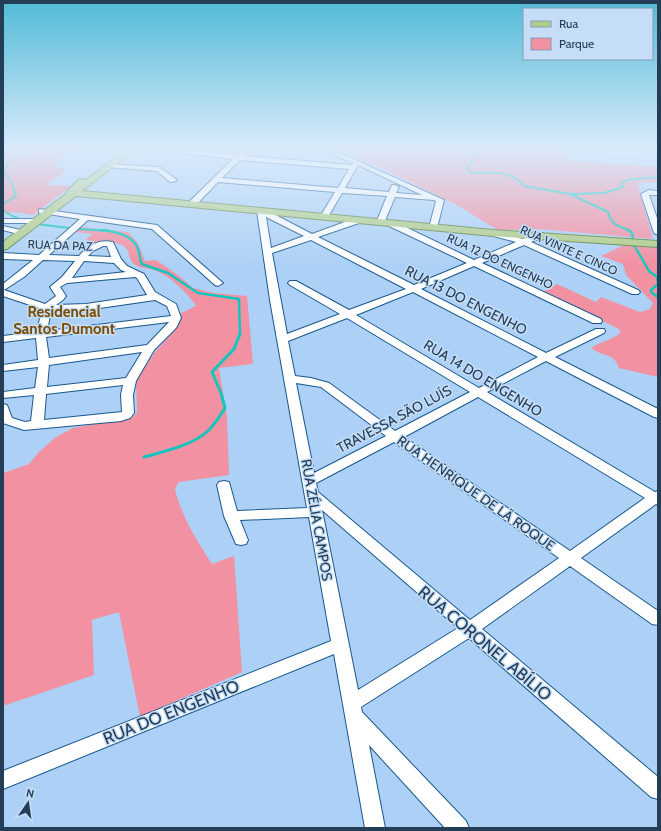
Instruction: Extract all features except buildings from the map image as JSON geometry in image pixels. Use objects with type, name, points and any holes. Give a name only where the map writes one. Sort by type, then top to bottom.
[{"type":"main road","points":[[73,193],[70,192],[75,188]]},
{"type":"main road","points":[[3,241],[33,221],[75,188]]},
{"type":"main road","points":[[46,211],[80,188]]},
{"type":"main road","points":[[73,193],[433,228],[658,244]]},
{"type":"main road","points":[[3,247],[18,232]]},
{"type":"street","points":[[192,205],[209,188]]},
{"type":"street","points":[[312,188],[434,198]]},
{"type":"street","points":[[380,223],[394,188]]},
{"type":"street","points":[[413,188],[440,200],[433,228]]},
{"type":"street","points":[[324,217],[340,190]]},
{"type":"street","points":[[658,193],[649,192],[645,194],[654,214],[658,233]]},
{"type":"street","points":[[46,211],[154,227],[218,283]]},
{"type":"street","name":"RUA 13 DO ENGENHO","points":[[261,212],[658,414]]},
{"type":"street","name":"RUA ZÉLIA CAMPOS","points":[[261,212],[339,645],[375,828]]},
{"type":"street","points":[[3,288],[86,218]]},
{"type":"street","points":[[3,221],[33,221]]},
{"type":"street","points":[[267,252],[356,221]]},
{"type":"street","name":"RUA 12 DO ENGENHO","points":[[392,224],[475,263],[598,326]]},
{"type":"street","points":[[3,228],[18,232]]},
{"type":"street","name":"RUA VINTE E CINCO","points":[[493,233],[524,242],[635,292]]},
{"type":"street","points":[[284,339],[413,289],[540,235]]},
{"type":"street","points":[[3,408],[6,420],[24,426],[121,417],[126,415],[128,412],[127,395],[130,382],[150,348],[172,326],[176,318],[171,304],[151,294],[141,276],[124,268],[117,260],[111,246],[104,243],[94,247],[81,258],[67,280]]},
{"type":"street","name":"RUA DA PAZ","points":[[3,256],[117,260]]},
{"type":"street","points":[[37,424],[44,362],[40,335],[47,307],[61,296],[55,287],[60,282],[67,280],[70,281],[136,274]]},
{"type":"street","name":"RUA 14 DO ENGENHO","points":[[293,283],[348,314],[477,393],[657,498]]},
{"type":"street","points":[[3,293],[47,307],[77,308],[156,297]]},
{"type":"street","points":[[3,339],[176,318]]},
{"type":"street","name":"TRAVESSA SÃO LUÍS","points":[[313,496],[394,436],[546,357],[598,326]]},
{"type":"street","points":[[3,368],[150,348]]},
{"type":"street","name":"RUA HENRIQUE DE LÃ ROQUE","points":[[291,379],[311,380],[325,385],[394,436],[658,619]]},
{"type":"street","points":[[3,396],[130,382]]},
{"type":"street","points":[[224,485],[231,516],[241,540]]},
{"type":"street","points":[[231,516],[313,496]]},
{"type":"street","name":"RUA CORONEL ABÍLIO","points":[[313,496],[658,790]]},
{"type":"street","points":[[459,828],[352,710],[657,498]]},
{"type":"street","name":"RUA DO ENGENHO","points":[[3,780],[339,645]]},
{"type":"green space","points":[[3,188],[69,188],[33,215],[15,212],[3,214]]},
{"type":"green space","points":[[422,188],[638,188],[653,239],[539,229],[498,230],[455,204]]},
{"type":"green space","points":[[79,227],[128,232],[138,243],[145,261],[156,260],[193,288],[214,293],[247,296],[253,364],[219,368],[227,417],[229,475],[179,482],[175,489],[181,509],[195,537],[212,564],[234,556],[242,672],[140,717],[119,612],[92,620],[94,675],[3,706],[3,473],[29,464],[39,452],[56,437],[73,428],[131,418],[137,413],[136,380],[155,352],[174,331],[180,321],[179,314],[196,306],[188,295],[172,280],[154,270],[135,265],[125,247],[113,243],[100,244],[90,242],[86,239],[93,234],[74,232]]},
{"type":"green space","points":[[626,244],[658,247],[658,377],[619,368],[614,359],[595,351],[591,348],[620,333],[619,329],[543,292],[557,284],[596,302],[601,297],[640,312],[650,309],[653,303],[626,275],[623,264],[601,256]]},
{"type":"waterway","points":[[3,204],[16,196],[13,188]]},
{"type":"waterway","points":[[534,188],[570,194],[608,212],[614,223],[628,230]]},
{"type":"waterway","points":[[572,194],[604,193],[621,188]]},
{"type":"waterway","points":[[3,210],[12,216],[23,220]]},
{"type":"waterway","points":[[37,224],[69,228]]},
{"type":"waterway","points":[[79,229],[109,231]]},
{"type":"waterway","points":[[100,230],[116,232],[132,240],[139,251],[142,264],[168,273],[198,293],[239,299],[240,334]]},
{"type":"waterway","points":[[628,230],[632,233],[633,239]]},
{"type":"waterway","points":[[634,245],[649,271],[657,277],[658,283]]},
{"type":"waterway","points":[[658,284],[651,290],[652,293],[658,297]]},
{"type":"waterway","points":[[144,457],[194,441],[208,431],[215,423],[225,408],[221,393],[212,372],[234,349],[240,334]]},
{"type":"district","name":"Residencial Santos Dumont","points":[[64,320]]}]
